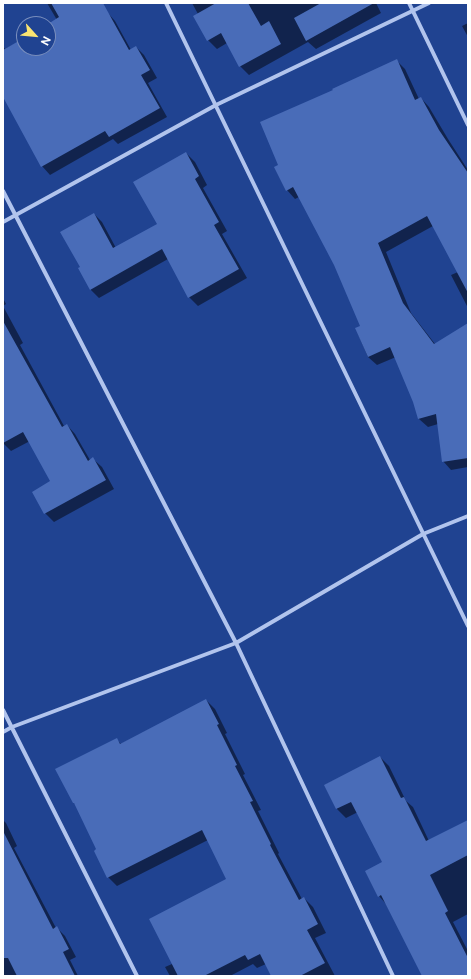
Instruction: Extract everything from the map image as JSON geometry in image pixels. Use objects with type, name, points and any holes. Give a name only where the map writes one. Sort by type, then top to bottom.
[{"type":"street","points":[[166,3],[468,626]]},
{"type":"street","points":[[409,3],[468,125]]},
{"type":"street","points":[[3,222],[216,105],[429,3]]},
{"type":"street","points":[[3,191],[236,643],[393,976]]},
{"type":"street","points":[[3,732],[12,727],[236,643],[423,534],[468,516]]},
{"type":"street","points":[[3,710],[137,976]]},
{"type":"building","points":[[51,3],[103,3],[129,50],[136,46],[150,70],[141,75],[160,108],[109,137],[105,131],[41,167],[3,97],[3,50],[16,43],[16,56],[56,56],[56,19],[59,17]]},
{"type":"building","points":[[216,3],[248,3],[261,26],[269,21],[281,44],[239,67],[221,33],[207,41],[193,16]]},
{"type":"building","points":[[321,3],[374,3],[306,41],[294,18]]},
{"type":"building","points":[[397,59],[415,100],[421,97],[439,130],[468,173],[468,293],[427,216],[378,243],[403,303],[434,344],[468,323],[468,458],[442,462],[436,414],[418,419],[413,402],[390,347],[368,357],[355,328],[360,326],[334,265],[293,187],[286,191],[274,167],[278,165],[260,122],[333,90],[332,89]]},
{"type":"building","points":[[186,152],[199,176],[195,179],[219,222],[214,225],[239,269],[188,298],[162,249],[90,290],[78,268],[80,267],[60,232],[94,213],[113,248],[157,224],[133,182]]},
{"type":"building","points":[[3,321],[62,427],[67,424],[88,461],[93,457],[106,480],[44,514],[32,492],[50,481],[23,432],[3,443]]},
{"type":"building","points":[[206,699],[237,765],[235,766],[253,801],[250,802],[271,844],[270,845],[299,900],[304,897],[318,924],[307,930],[325,963],[300,976],[271,976],[260,954],[248,960],[245,955],[204,976],[178,976],[149,919],[226,879],[202,830],[107,878],[94,851],[96,849],[74,803],[55,769],[117,738],[120,744]]},
{"type":"building","points":[[380,756],[401,798],[404,797],[426,841],[468,820],[468,855],[430,875],[448,911],[445,913],[468,958],[468,976],[422,976],[381,895],[378,897],[365,871],[382,862],[351,802],[336,809],[324,785]]},
{"type":"building","points":[[3,831],[53,929],[57,926],[69,949],[63,952],[75,976],[17,976],[8,958],[3,958]]}]
